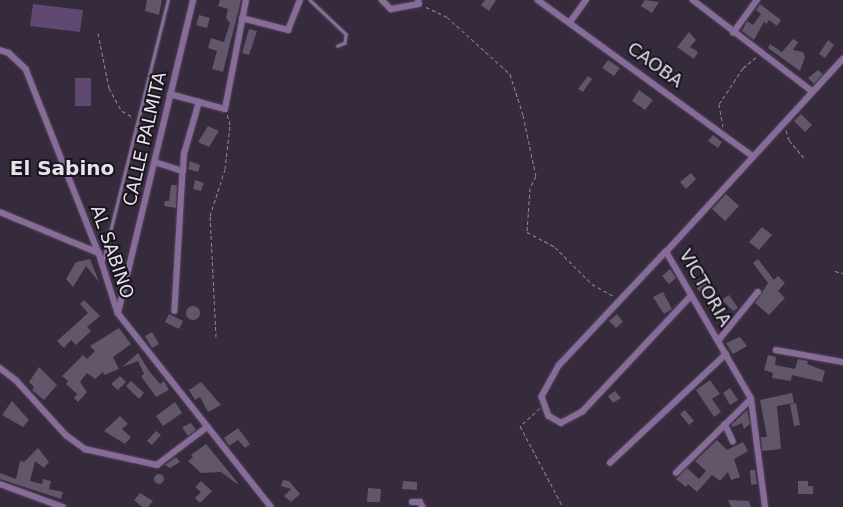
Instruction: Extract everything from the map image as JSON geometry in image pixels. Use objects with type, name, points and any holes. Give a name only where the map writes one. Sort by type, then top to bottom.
[{"type":"street","name":"CALLE PALMITA","points":[[118,313],[193,0]]},
{"type":"street","points":[[170,94],[225,109],[246,0]]},
{"type":"street","points":[[242,18],[288,30],[300,0]]},
{"type":"street","points":[[382,0],[391,9],[418,2]]},
{"type":"street","name":"CAOBA","points":[[538,0],[753,156]]},
{"type":"street","points":[[570,22],[586,0]]},
{"type":"street","points":[[693,0],[733,33],[763,52],[812,91]]},
{"type":"street","points":[[733,33],[757,0]]},
{"type":"street","name":"AL SABINO","points":[[0,50],[9,53],[26,69],[99,253],[118,313],[271,507]]},
{"type":"street","name":"VICTORIA","points":[[751,399],[666,252],[843,59]]},
{"type":"street","points":[[175,311],[184,154],[199,102]]},
{"type":"street","points":[[155,162],[183,170]]},
{"type":"street","points":[[0,212],[99,253]]},
{"type":"street","points":[[666,252],[559,366],[542,397],[543,405],[554,421],[561,423],[582,412],[691,296]]},
{"type":"street","points":[[718,341],[758,292]]},
{"type":"street","points":[[776,350],[843,362]]},
{"type":"street","points":[[610,463],[726,354]]},
{"type":"street","points":[[0,368],[16,380],[66,435],[85,449],[157,465],[207,428]]},
{"type":"street","points":[[676,473],[751,399]]},
{"type":"street","points":[[751,399],[765,507]]},
{"type":"street","points":[[725,424],[733,441]]},
{"type":"street","points":[[0,484],[63,507]]},
{"type":"street","points":[[412,502],[420,502],[423,507]]},
{"type":"lane","points":[[102,264],[168,0]]},
{"type":"lane","points":[[310,0],[346,34],[345,43],[338,46]]},
{"type":"path","points":[[418,2],[448,17],[510,74],[523,115],[536,176],[530,188],[527,232],[555,247],[592,284],[620,300]]},
{"type":"path","points":[[98,33],[109,88],[122,111],[138,120]]},
{"type":"path","points":[[725,134],[719,104],[744,68],[763,52]]},
{"type":"path","points":[[216,337],[210,216],[225,170],[230,125],[225,109]]},
{"type":"path","points":[[784,122],[789,140],[804,158]]},
{"type":"path","points":[[835,271],[843,273]]},
{"type":"path","points":[[543,405],[520,426],[563,507]]},
{"type":"shaded area","points":[[33,4],[83,10],[80,32],[30,26]]},
{"type":"shaded area","points":[[75,78],[91,78],[91,106],[75,106]]},
{"type":"building","points":[[147,0],[162,0],[159,15],[145,11]]},
{"type":"building","points":[[220,0],[241,0],[223,72],[212,69],[217,51],[208,48],[211,38],[224,42],[230,23],[226,18],[228,9],[218,6]]},
{"type":"building","points":[[485,0],[496,0],[489,11],[481,5]]},
{"type":"building","points":[[645,0],[659,2],[652,13],[641,6]]},
{"type":"building","points":[[760,4],[781,20],[777,26],[769,20],[767,24],[764,22],[754,40],[742,31],[747,21],[753,25],[761,14],[756,10]]},
{"type":"building","points":[[199,15],[210,18],[207,28],[196,25]]},
{"type":"building","points":[[249,29],[257,31],[249,55],[242,53]]},
{"type":"building","points":[[689,32],[696,40],[690,47],[698,52],[694,59],[677,47]]},
{"type":"building","points":[[793,39],[798,42],[793,50],[803,52],[805,57],[800,71],[768,48],[770,44],[782,52]]},
{"type":"building","points":[[828,40],[834,45],[825,58],[819,54]]},
{"type":"building","points":[[608,60],[620,68],[614,76],[602,68]]},
{"type":"building","points":[[818,70],[823,74],[814,84],[808,78]]},
{"type":"building","points":[[588,76],[592,79],[583,92],[578,89]]},
{"type":"building","points":[[639,90],[653,100],[645,110],[632,101]]},
{"type":"building","points":[[801,114],[812,125],[805,132],[794,121]]},
{"type":"building","points":[[208,126],[219,131],[209,147],[198,142]]},
{"type":"building","points":[[713,135],[722,142],[718,148],[708,141]]},
{"type":"building","points":[[190,161],[200,165],[198,172],[188,169]]},
{"type":"building","points":[[691,173],[696,179],[686,189],[680,182]]},
{"type":"building","points":[[195,180],[204,183],[201,191],[193,189]]},
{"type":"building","points":[[171,185],[177,185],[176,208],[164,206],[165,201],[169,201]]},
{"type":"building","points":[[726,194],[739,206],[725,221],[712,209]]},
{"type":"building","points":[[762,227],[772,235],[759,250],[749,242]]},
{"type":"building","points":[[90,259],[99,282],[86,266],[73,287],[66,279],[76,262]]},
{"type":"building","points":[[758,259],[774,280],[778,276],[785,283],[778,291],[785,298],[769,315],[755,303],[768,283],[753,263]]},
{"type":"building","points":[[670,269],[676,278],[669,284],[662,276]]},
{"type":"building","points":[[701,278],[708,287],[701,293],[693,284]]},
{"type":"building","points":[[663,292],[672,309],[664,314],[653,297]]},
{"type":"building","points":[[729,295],[738,308],[733,311],[722,300]]},
{"type":"building","points":[[84,300],[100,316],[87,327],[91,331],[76,345],[71,340],[64,348],[57,341],[88,313],[80,304]]},
{"type":"building","points":[[190,306],[196,306],[200,313],[196,320],[190,320],[186,316],[186,310]]},
{"type":"building","points":[[169,314],[183,321],[179,329],[165,322]]},
{"type":"building","points":[[617,314],[623,322],[616,328],[609,321]]},
{"type":"building","points":[[119,328],[131,344],[113,357],[119,369],[104,375],[103,372],[95,379],[87,373],[80,382],[87,392],[78,402],[74,398],[77,394],[66,384],[68,381],[62,376],[83,355],[87,359],[95,351],[90,346]]},
{"type":"building","points":[[152,332],[159,344],[152,348],[145,336]]},
{"type":"building","points":[[740,337],[747,346],[733,354],[726,343]]},
{"type":"building","points":[[138,353],[149,371],[160,384],[164,381],[169,390],[156,397],[141,376],[144,374],[138,361],[122,367]]},
{"type":"building","points":[[768,355],[776,357],[775,365],[795,369],[798,359],[808,361],[807,364],[825,371],[822,382],[792,375],[791,381],[772,378],[773,373],[764,370]]},
{"type":"building","points":[[39,367],[57,385],[44,400],[32,390],[34,387],[29,382]]},
{"type":"building","points":[[120,376],[126,382],[118,390],[111,384]]},
{"type":"building","points":[[710,380],[720,394],[712,399],[721,412],[714,417],[696,390]]},
{"type":"building","points":[[131,381],[144,393],[139,399],[126,386]]},
{"type":"building","points":[[201,382],[221,405],[208,412],[200,397],[195,400],[189,390]]},
{"type":"building","points":[[730,388],[738,400],[730,405],[723,393]]},
{"type":"building","points":[[615,391],[621,398],[613,403],[608,396]]},
{"type":"building","points":[[792,393],[794,403],[777,406],[781,449],[762,451],[761,437],[767,437],[760,400]]},
{"type":"building","points":[[12,401],[29,420],[23,427],[2,415]]},
{"type":"building","points":[[175,402],[182,413],[163,426],[156,416]]},
{"type":"building","points":[[796,403],[800,425],[794,426],[790,404]]},
{"type":"building","points":[[685,410],[694,421],[689,425],[680,414]]},
{"type":"building","points":[[747,410],[750,424],[744,429],[742,423],[733,427],[731,425]]},
{"type":"building","points":[[120,416],[128,424],[122,429],[131,437],[125,444],[104,431]]},
{"type":"building","points":[[191,423],[196,430],[188,436],[182,427]]},
{"type":"building","points":[[238,428],[250,444],[245,448],[238,440],[229,446],[224,438]]},
{"type":"building","points":[[156,431],[161,435],[152,445],[147,441]]},
{"type":"building","points":[[717,440],[727,450],[743,442],[748,451],[734,459],[740,477],[731,480],[728,472],[720,481],[712,475],[697,492],[688,484],[686,487],[676,479],[687,468],[699,479],[706,471],[695,461]]},
{"type":"building","points":[[206,444],[237,484],[221,472],[201,473],[188,461],[193,457],[191,455]]},
{"type":"building","points":[[38,448],[49,462],[44,468],[35,461],[30,481],[42,484],[43,479],[51,481],[49,489],[63,492],[61,499],[0,479],[0,473],[16,479],[20,461],[24,462]]},
{"type":"building","points":[[176,457],[180,462],[170,468],[165,465]]},
{"type":"building","points":[[750,470],[755,470],[757,484],[751,485]]},
{"type":"building","points":[[157,474],[161,474],[164,479],[163,483],[157,484],[154,481],[154,477]]},
{"type":"building","points":[[283,480],[289,481],[300,494],[291,502],[284,496],[291,489],[281,486]]},
{"type":"building","points":[[201,481],[212,491],[200,503],[195,498],[201,492],[195,487]]},
{"type":"building","points":[[403,481],[417,482],[417,490],[402,489]]},
{"type":"building","points":[[798,481],[808,481],[808,486],[813,486],[813,494],[798,494]]},
{"type":"building","points":[[368,488],[381,489],[380,502],[367,502]]},
{"type":"building","points":[[140,493],[153,501],[148,507],[142,507],[134,500]]},
{"type":"building","points":[[728,500],[749,501],[751,507],[731,507]]},
{"type":"district","name":"El Sabino","points":[[62,168]]}]
